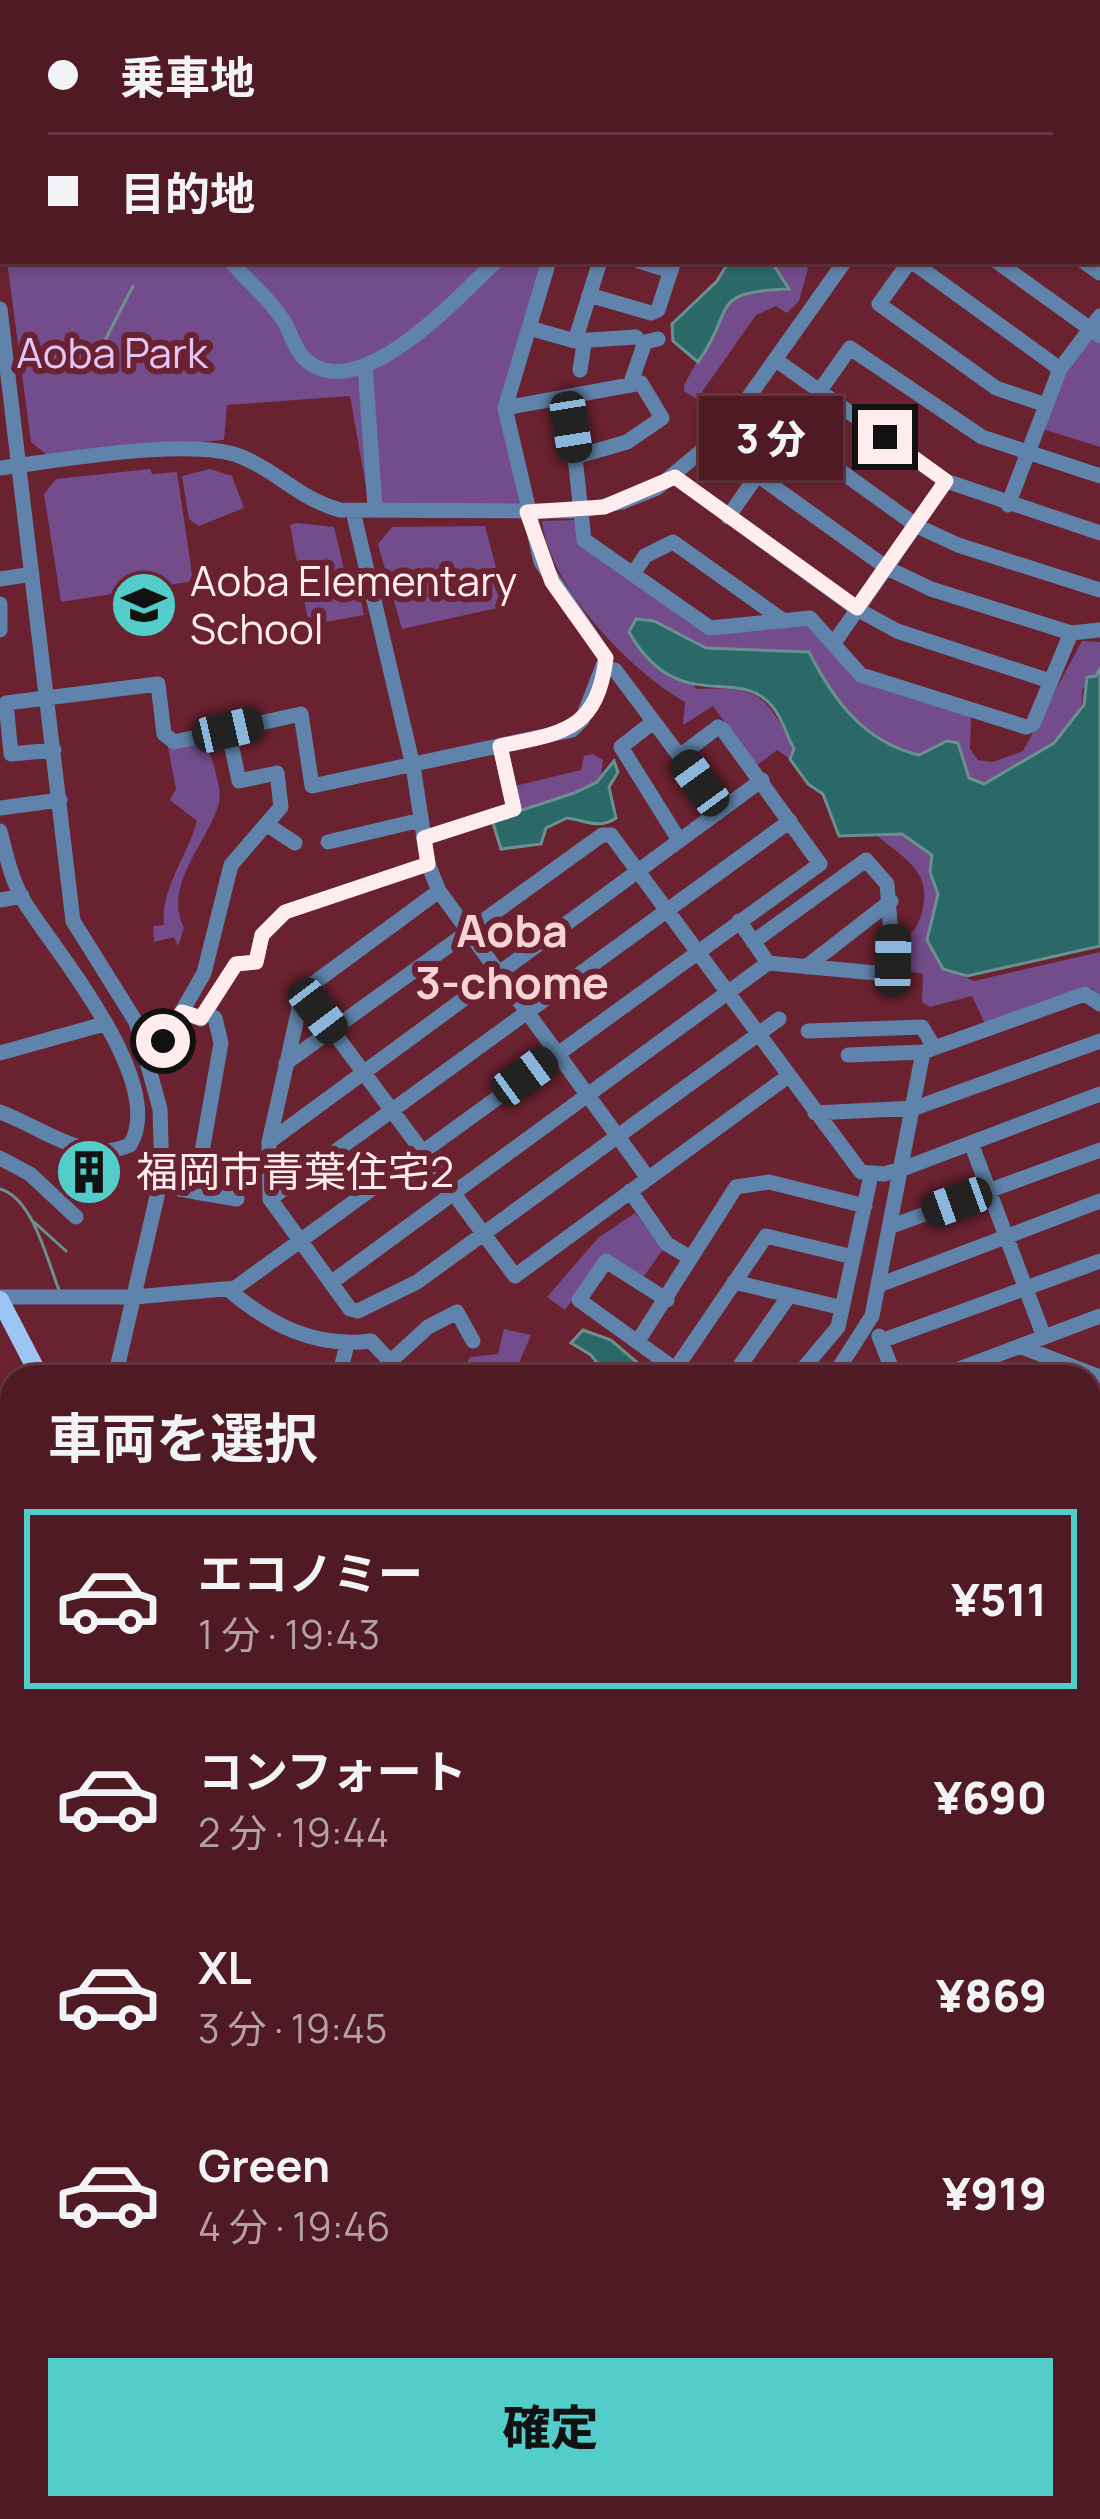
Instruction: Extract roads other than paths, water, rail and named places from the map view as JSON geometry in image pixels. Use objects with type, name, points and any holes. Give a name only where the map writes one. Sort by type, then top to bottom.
[{"type":"main road","points":[[0,1299],[34,1365]]},
{"type":"street","points":[[234,264],[271,305],[300,354],[314,367],[352,370],[401,352],[493,264]]},
{"type":"street","points":[[54,749],[11,754],[6,703],[158,684],[164,734],[174,742],[301,714],[312,786],[572,730],[605,668],[601,645],[541,562],[505,408],[548,264]]},
{"type":"street","points":[[580,370],[579,343],[599,264]]},
{"type":"street","points":[[0,468],[207,448],[242,456],[302,497],[353,511],[580,511],[622,502],[675,477],[723,434],[843,264]]},
{"type":"street","points":[[908,264],[879,304],[996,388],[1043,404]]},
{"type":"street","points":[[914,264],[1060,369]]},
{"type":"street","points":[[1001,264],[1097,327],[1060,369],[1008,505]]},
{"type":"street","points":[[589,296],[651,313],[658,310],[672,266]]},
{"type":"street","points":[[0,309],[77,934],[136,1022],[150,1067],[162,1136],[160,1185],[118,1365]]},
{"type":"street","points":[[529,328],[579,343],[635,337]]},
{"type":"street","points":[[630,386],[645,342],[658,339]]},
{"type":"street","points":[[1100,476],[982,437],[850,348],[789,434],[917,526],[958,545],[1100,590]]},
{"type":"street","points":[[776,360],[946,481],[1100,533]]},
{"type":"street","points":[[365,365],[375,507]]},
{"type":"street","points":[[505,408],[641,383],[662,418],[626,442],[575,457]]},
{"type":"street","points":[[566,397],[584,540],[710,628],[810,618],[860,675],[1026,727],[1033,724],[1071,633]]},
{"type":"street","points":[[675,477],[857,608],[897,631],[1050,681]]},
{"type":"street","points":[[728,517],[756,477],[764,479],[887,568],[931,589],[1071,633],[1100,630]]},
{"type":"street","points":[[833,644],[946,481]]},
{"type":"street","points":[[353,511],[412,766],[428,864],[439,891],[560,1051],[648,1178]]},
{"type":"street","points":[[634,574],[645,556],[674,542],[784,621]]},
{"type":"street","points":[[0,579],[32,574]]},
{"type":"street","points":[[0,604],[0,630]]},
{"type":"street","points":[[605,668],[615,670],[720,810]]},
{"type":"street","points":[[653,722],[621,747],[679,839]]},
{"type":"street","points":[[0,1299],[135,1297],[228,1289],[820,864],[762,780],[718,727],[681,755]]},
{"type":"street","points":[[150,1067],[204,973],[231,865],[280,807],[277,773],[238,781],[228,730]]},
{"type":"street","points":[[424,838],[514,809],[500,746]]},
{"type":"street","points":[[269,1142],[762,780]]},
{"type":"street","points":[[0,808],[60,800]]},
{"type":"street","points":[[328,842],[421,820]]},
{"type":"street","points":[[270,1199],[790,821]]},
{"type":"street","points":[[266,824],[295,843]]},
{"type":"street","points":[[0,831],[22,896],[120,1050],[138,1119],[130,1145],[112,1153],[58,1142],[43,1128],[0,1112]]},
{"type":"street","points":[[286,1063],[602,835],[611,835],[850,1162],[871,1174],[905,1168],[1100,1094]]},
{"type":"street","points":[[332,1282],[768,963],[876,973],[893,960],[887,884],[866,860],[753,942]]},
{"type":"street","points":[[207,1014],[236,964],[256,962],[262,935],[285,912],[428,864]]},
{"type":"street","points":[[439,891],[303,991],[269,1142],[270,1199],[350,1309],[358,1312],[417,1282],[484,1236],[779,1018]]},
{"type":"street","points":[[0,900],[22,896]]},
{"type":"street","points":[[806,967],[891,902]]},
{"type":"street","points":[[740,921],[768,963]]},
{"type":"street","points":[[303,991],[515,1276],[788,1077]]},
{"type":"street","points":[[848,1054],[928,1050],[1084,994],[1100,1004]]},
{"type":"street","points":[[182,1012],[191,1018],[207,1014],[215,1018],[221,1043],[195,1192]]},
{"type":"street","points":[[0,1053],[104,1024]]},
{"type":"street","points":[[808,1031],[922,1027],[928,1050],[872,1316],[841,1365]]},
{"type":"street","points":[[815,1113],[915,1108],[1100,1041]]},
{"type":"street","points":[[971,1143],[1044,1337]]},
{"type":"street","points":[[892,1226],[1100,1150]]},
{"type":"street","points":[[0,1158],[30,1174],[76,1217]]},
{"type":"street","points":[[806,1365],[838,1327],[871,1174]]},
{"type":"street","points":[[638,1342],[689,1257],[742,1183],[769,1182],[865,1206]]},
{"type":"street","points":[[160,1185],[237,1199]]},
{"type":"street","points":[[630,1191],[667,1244],[689,1257]]},
{"type":"street","points":[[879,1285],[1100,1202]]},
{"type":"street","points":[[685,1365],[766,1236],[853,1257]]},
{"type":"street","points":[[667,1300],[606,1261],[579,1300],[671,1365]]},
{"type":"street","points":[[881,1341],[1100,1261]]},
{"type":"street","points":[[734,1282],[839,1307]]},
{"type":"street","points":[[228,1289],[330,1346],[371,1341],[397,1365]]},
{"type":"street","points":[[741,1365],[789,1296]]},
{"type":"street","points":[[393,1359],[428,1327],[457,1312],[473,1341]]},
{"type":"street","points":[[872,1316],[890,1365]]},
{"type":"street","points":[[970,1365],[1100,1316]]},
{"type":"street","points":[[342,1365],[347,1344]]},
{"type":"street","points":[[1018,1346],[1068,1365]]},
{"type":"water","points":[[727,264],[773,264],[789,289],[734,299],[698,362],[673,341],[672,324],[717,281]]},
{"type":"water","points":[[636,619],[654,621],[706,648],[809,652],[840,703],[867,730],[919,755],[947,741],[958,743],[969,778],[984,784],[1054,743],[1084,705],[1087,677],[1096,676],[1100,668],[1100,946],[967,976],[943,969],[927,940],[938,894],[930,872],[932,855],[902,834],[839,836],[823,794],[808,784],[790,759],[794,749],[772,706],[742,689],[706,686],[667,674],[629,632]]},
{"type":"water","points":[[614,761],[618,772],[609,787],[616,818],[598,824],[567,818],[546,828],[541,844],[501,849],[492,820],[597,782]]},
{"type":"water","points":[[583,1330],[611,1340],[640,1365],[599,1365],[571,1343]]},
{"type":"waterway","points":[[97,356],[133,286]]},
{"type":"waterway","points":[[0,1189],[12,1195],[30,1217],[59,1290]]},
{"type":"waterway","points":[[34,1222],[66,1251]]},
{"type":"place","name":"Aoba Elementary School","points":[[144,605]]},
{"type":"place","name":"福岡市青葉住宅2","points":[[89,1172]]},
{"type":"district","name":"Aoba 3-chome","points":[[512,957]]},
{"type":"park label","name":"Aoba Park","points":[[112,353]]}]
